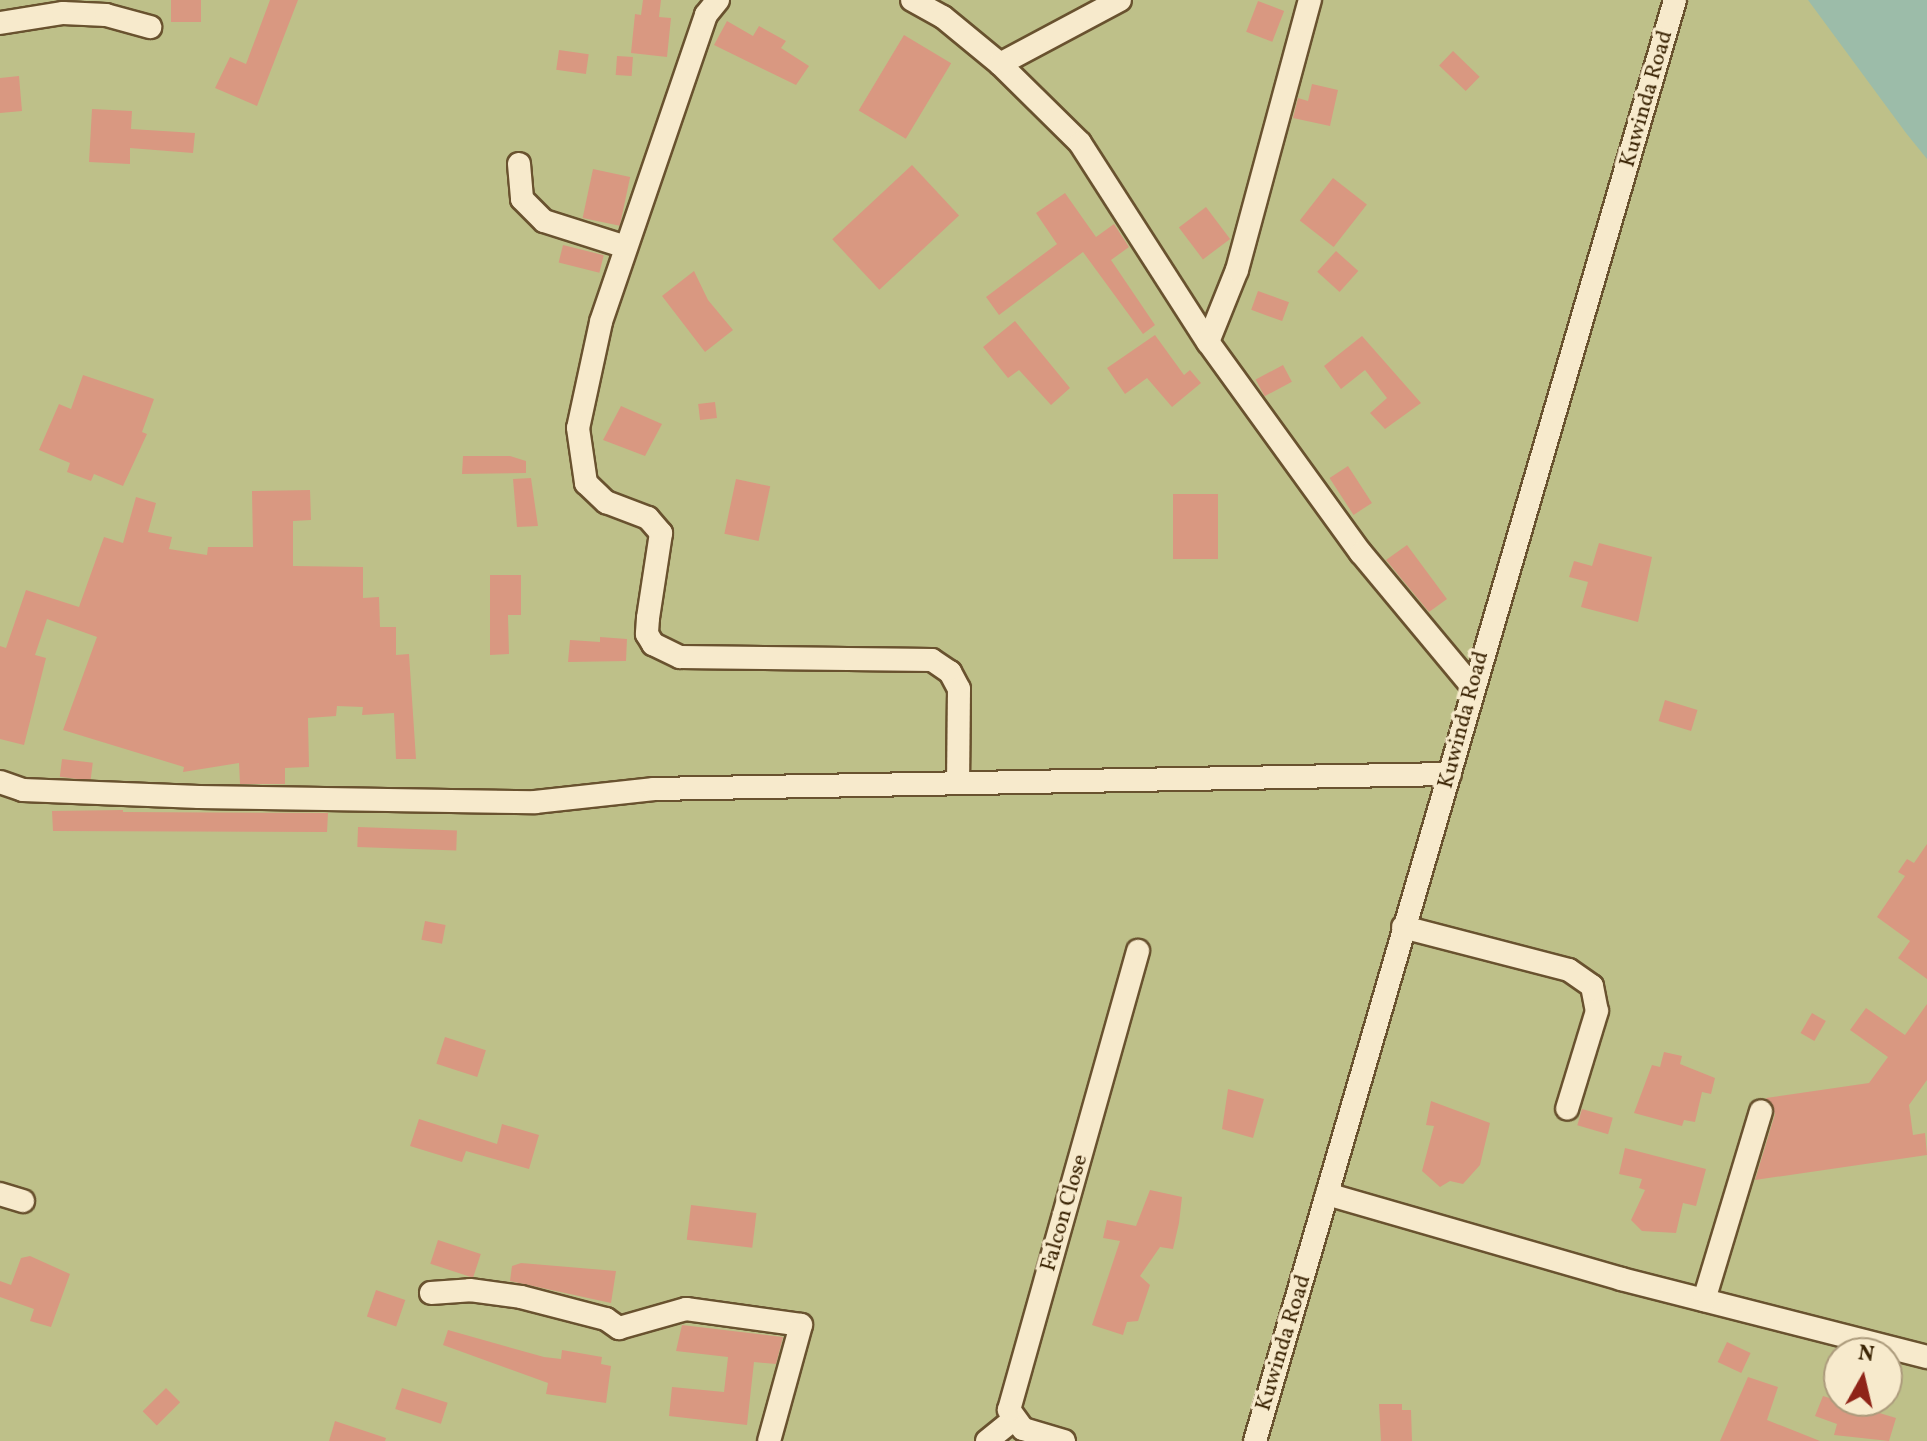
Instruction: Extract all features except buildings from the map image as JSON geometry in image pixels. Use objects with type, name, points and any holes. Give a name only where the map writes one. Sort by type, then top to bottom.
[{"type":"street","points":[[718,0],[706,15],[601,322],[578,428],[578,455],[586,483],[606,502],[648,518],[661,533],[648,618],[647,634],[653,644],[680,657],[932,660],[950,672],[959,689],[958,782]]},
{"type":"street","points":[[912,0],[943,17],[1000,64],[1080,143],[1208,342],[1361,553],[1472,686]]},
{"type":"street","points":[[1000,64],[1120,0]]},
{"type":"street","points":[[1208,342],[1237,270],[1310,0]]},
{"type":"street","name":"Kuwinda Road","points":[[1255,1441],[1450,774],[1472,686],[1675,0]]},
{"type":"street","points":[[0,23],[63,13],[106,15],[150,27]]},
{"type":"street","points":[[519,164],[522,199],[544,221],[626,247]]},
{"type":"street","points":[[0,782],[23,790],[214,798],[535,802],[654,789],[1450,774]]},
{"type":"street","points":[[1403,927],[1569,970],[1592,986],[1597,1011],[1567,1109]]},
{"type":"street","name":"Falcon Close","points":[[1013,1420],[1009,1410],[1138,951]]},
{"type":"street","points":[[1704,1300],[1761,1111]]},
{"type":"street","points":[[0,1194],[23,1201]]},
{"type":"street","points":[[1327,1194],[1704,1300],[1927,1357]]},
{"type":"street","points":[[431,1293],[470,1290],[521,1297],[606,1319],[619,1328],[686,1309],[801,1325],[769,1441]]},
{"type":"street","points":[[987,1441],[1013,1420],[1023,1429],[1064,1441]]},
{"type":"green space","points":[[0,0],[1927,0],[1927,1441],[0,1441]]},
{"type":"shaded area","points":[[1808,0],[1927,0],[1927,159],[1906,133]]}]
